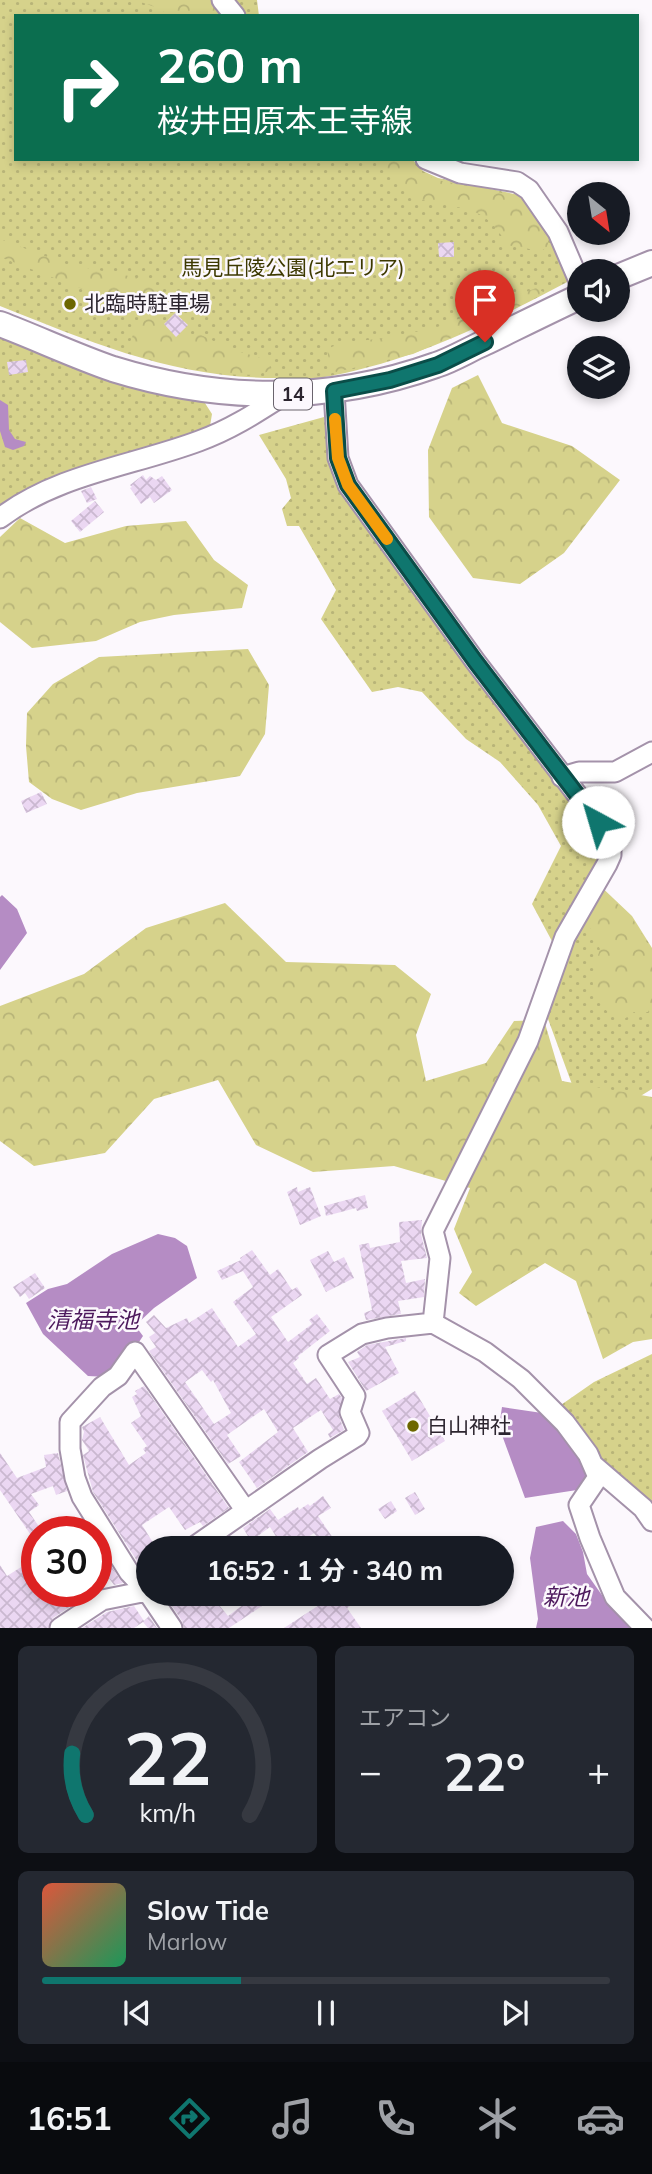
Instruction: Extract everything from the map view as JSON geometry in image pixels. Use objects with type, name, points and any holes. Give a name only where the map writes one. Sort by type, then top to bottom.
[{"type":"main road","points":[[630,272],[652,263]]},
{"type":"main road","name":"14","points":[[0,324],[112,368],[186,387],[227,393],[284,395],[334,391],[390,380],[438,365],[567,303]]},
{"type":"street","points":[[222,0],[233,14]]},
{"type":"street","points":[[431,161],[460,173],[517,182],[529,190],[558,232],[570,259]]},
{"type":"street","points":[[334,391],[338,458],[348,485],[562,777],[611,839],[611,855],[565,937],[527,1041],[433,1231],[440,1258],[433,1324]]},
{"type":"street","points":[[0,518],[16,507],[82,476],[198,442],[225,431],[284,395]]},
{"type":"street","points":[[562,777],[579,772],[615,772],[652,752]]},
{"type":"street","points":[[210,1536],[359,1433],[350,1412],[355,1396],[328,1354],[362,1334],[387,1328],[433,1324],[485,1352],[521,1379],[565,1423],[588,1454],[598,1477],[579,1505],[615,1597],[645,1628]]},
{"type":"street","points":[[136,1578],[129,1572],[82,1497],[75,1478],[70,1449],[70,1422],[102,1387],[118,1376],[135,1352],[246,1511]]},
{"type":"street","points":[[593,1465],[643,1508],[652,1521]]},
{"type":"street","points":[[60,1628],[102,1600],[136,1588]]},
{"type":"street","points":[[158,1606],[172,1628]]},
{"type":"green space","name":"馬見丘陵公園(北エリア)","points":[[0,0],[257,0],[259,14],[14,14],[14,161],[414,161],[423,171],[438,178],[519,195],[534,206],[567,272],[567,282],[449,340],[385,362],[319,378],[239,376],[203,372],[135,356],[0,306]]},
{"type":"green space","points":[[135,0],[213,0],[225,14],[167,14]]},
{"type":"green space","points":[[376,161],[412,161],[422,173],[437,180],[518,196],[533,207],[549,246],[541,251],[507,245],[498,231],[480,214],[419,199],[394,182]]},
{"type":"green space","points":[[0,239],[66,264],[134,277],[149,284],[163,300],[165,309],[162,320],[166,331],[177,339],[197,333],[230,349],[265,359],[272,370],[259,374],[224,374],[134,355],[130,342],[141,315],[139,311],[0,257]]},
{"type":"green space","points":[[536,288],[545,293],[413,354],[336,372],[330,366],[327,349],[341,343],[394,337],[441,326]]},
{"type":"green space","points":[[0,333],[203,400],[212,414],[210,426],[195,437],[98,461],[0,509]]},
{"type":"green space","points":[[478,375],[502,423],[572,446],[620,480],[564,553],[520,584],[473,578],[429,517],[428,450],[452,388]]},
{"type":"green space","points":[[324,417],[331,459],[607,840],[594,880],[632,916],[652,948],[652,1089],[588,1128],[544,1008],[553,943],[532,904],[561,846],[538,805],[500,762],[466,739],[422,692],[398,687],[372,692],[321,619],[336,590],[299,526],[287,526],[282,509],[291,498],[286,479],[259,435]]},
{"type":"green space","points":[[20,518],[65,543],[126,526],[186,521],[214,560],[248,585],[242,608],[174,615],[140,622],[96,641],[32,648],[0,622],[0,537]]},
{"type":"green space","points":[[248,649],[269,685],[265,734],[240,776],[137,793],[81,810],[52,799],[29,782],[27,713],[53,684],[99,657]]},
{"type":"green space","points":[[600,889],[631,916],[652,951],[652,1003],[648,1012],[634,1012],[623,1020],[606,1009],[594,990],[594,970],[600,949],[588,919]]},
{"type":"green space","points":[[225,903],[286,962],[395,965],[431,994],[416,1035],[426,1081],[486,1063],[514,1021],[544,1020],[562,1081],[652,1097],[652,1339],[633,1342],[603,1359],[576,1281],[545,1263],[476,1306],[459,1293],[472,1272],[454,1229],[470,1188],[394,1166],[313,1172],[256,1145],[218,1080],[154,1099],[105,1153],[34,1166],[0,1141],[0,1006],[84,974],[146,928]]},
{"type":"green space","points":[[652,1354],[652,1532],[643,1517],[610,1487],[603,1488],[602,1463],[558,1407],[594,1382]]},
{"type":"water","points":[[0,400],[8,405],[9,430],[15,439],[26,442],[24,446],[13,450],[5,447],[0,431]]},
{"type":"water","points":[[2,895],[17,909],[27,933],[0,970],[0,897]]},
{"type":"water","name":"清福寺池","points":[[158,1234],[175,1238],[187,1246],[197,1278],[154,1308],[137,1324],[143,1336],[107,1377],[88,1376],[43,1334],[26,1303],[48,1289],[67,1284],[112,1254]]},
{"type":"water","points":[[502,1407],[542,1413],[586,1462],[588,1477],[577,1490],[525,1498],[499,1427]]},
{"type":"water","name":"新池","points":[[563,1521],[576,1534],[587,1574],[631,1628],[536,1628],[538,1619],[530,1558],[536,1527]]},
{"type":"building","points":[[454,242],[454,257],[439,257],[438,243]]},
{"type":"building","points":[[175,313],[188,325],[176,337],[164,324]]},
{"type":"building","points":[[26,360],[28,372],[9,375],[7,362]]},
{"type":"building","points":[[143,475],[146,480],[150,476],[156,480],[162,476],[172,490],[154,503],[150,497],[141,504],[130,485]]},
{"type":"building","points":[[91,487],[97,499],[87,503],[81,491]]},
{"type":"building","points":[[95,501],[104,512],[80,532],[71,521]]},
{"type":"building","points":[[41,792],[47,804],[26,813],[21,801]]},
{"type":"building","points":[[297,1187],[298,1192],[310,1187],[321,1216],[300,1225],[287,1192]]},
{"type":"building","points":[[365,1195],[368,1208],[357,1211],[356,1208],[326,1216],[324,1206]]},
{"type":"building","points":[[422,1220],[421,1234],[427,1258],[401,1261],[406,1283],[425,1279],[424,1297],[398,1301],[401,1314],[366,1320],[364,1313],[372,1310],[359,1245],[369,1243],[370,1248],[400,1242],[399,1222]]},
{"type":"building","points":[[252,1250],[270,1275],[278,1269],[292,1290],[297,1287],[302,1295],[271,1317],[288,1342],[312,1324],[309,1320],[317,1314],[330,1331],[293,1363],[307,1384],[316,1378],[330,1399],[339,1394],[342,1398],[339,1416],[344,1430],[330,1438],[328,1434],[333,1430],[321,1410],[293,1428],[308,1452],[257,1488],[239,1462],[278,1432],[264,1409],[227,1435],[241,1456],[228,1464],[149,1351],[156,1347],[149,1337],[155,1333],[146,1322],[154,1315],[166,1328],[187,1318],[189,1323],[212,1308],[238,1347],[256,1334],[233,1302],[253,1287],[243,1271],[222,1280],[217,1271],[241,1260],[240,1258]],"holes":[[[202,1370],[211,1382],[213,1380],[231,1413],[214,1424],[185,1382]]]},
{"type":"building","points":[[328,1251],[334,1262],[344,1257],[354,1278],[326,1292],[310,1260]]},
{"type":"building","points":[[35,1273],[45,1288],[29,1299],[25,1293],[20,1297],[13,1287]]},
{"type":"building","points":[[406,1338],[406,1341],[385,1347],[399,1373],[366,1391],[348,1362],[360,1357],[357,1352],[367,1345]]},
{"type":"building","points":[[144,1386],[229,1508],[203,1526],[200,1522],[185,1530],[169,1507],[142,1525],[149,1536],[136,1536],[136,1559],[112,1522],[112,1516],[108,1516],[93,1492],[83,1455],[89,1451],[82,1440],[82,1427],[100,1417],[129,1465],[146,1453],[143,1449],[147,1446],[131,1423],[141,1416],[132,1397],[137,1394],[135,1391]]},
{"type":"building","name":"白山神社","points":[[415,1391],[445,1441],[412,1461],[382,1411]]},
{"type":"building","points":[[0,1453],[17,1478],[46,1467],[44,1455],[58,1453],[67,1491],[56,1495],[53,1486],[31,1494],[39,1505],[29,1512],[32,1516],[21,1516],[21,1521],[0,1490]]},
{"type":"building","points":[[415,1492],[425,1509],[415,1515],[405,1498]]},
{"type":"building","points":[[323,1496],[331,1508],[318,1516],[332,1536],[316,1536],[314,1533],[310,1536],[276,1536],[270,1527],[258,1536],[248,1536],[243,1528],[270,1509],[278,1520],[298,1507],[299,1510],[308,1504],[310,1506]]},
{"type":"building","points":[[391,1501],[397,1511],[385,1519],[378,1509]]},
{"type":"building","points":[[0,1565],[7,1576],[21,1567],[21,1607],[70,1607],[53,1618],[48,1628],[0,1628]]},
{"type":"building","points":[[112,1567],[123,1583],[114,1585],[112,1582]]},
{"type":"building","points":[[134,1606],[144,1621],[149,1616],[157,1628],[148,1628],[143,1622],[134,1628],[82,1628],[107,1612]]},
{"type":"building","points":[[172,1606],[220,1606],[228,1616],[242,1606],[262,1606],[229,1628],[184,1628]]},
{"type":"building","points":[[318,1606],[350,1606],[347,1608],[361,1628],[284,1628]]},
{"type":"slow traffic","points":[[335,419],[338,458],[348,485],[387,539]]},
{"type":"place","name":"北臨時駐車場","points":[[70,304]]},
{"type":"place","name":"白山神社","points":[[413,1426]]},
{"type":"route","points":[[485,342],[438,365],[390,380],[334,391],[338,458],[348,485],[418,584],[598,822]]}]
